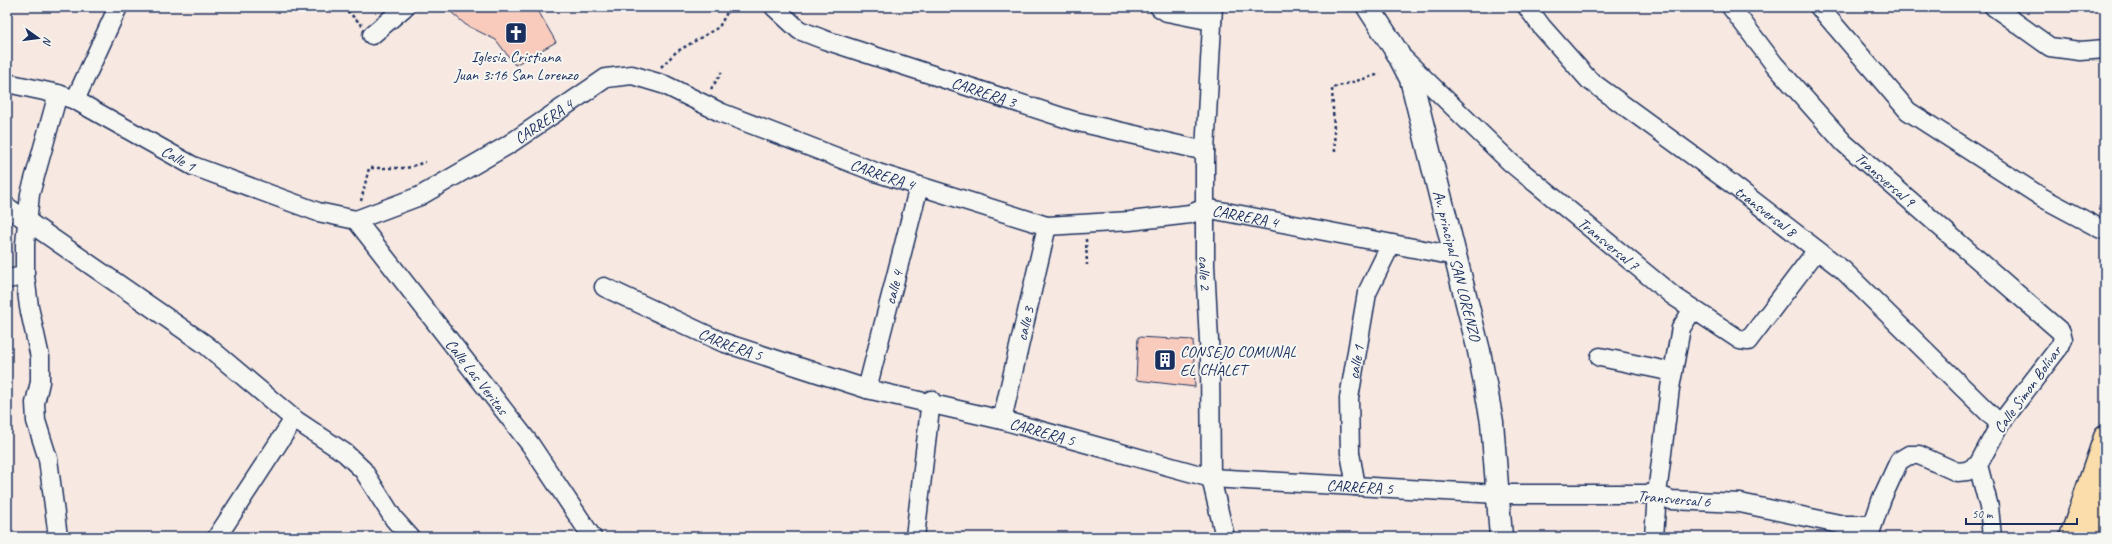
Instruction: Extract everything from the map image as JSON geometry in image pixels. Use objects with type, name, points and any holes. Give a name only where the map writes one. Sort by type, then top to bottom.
[{"type":"highway","points":[[2071,537],[2105,437]]},
{"type":"highway","points":[[2092,537],[2105,500]]},
{"type":"main road","name":"Av. principal SAN LORENZO","points":[[1368,7],[1397,52],[1411,80],[1478,351],[1492,422],[1501,537]]},
{"type":"street","points":[[76,100],[118,7]]},
{"type":"street","points":[[372,35],[405,7]]},
{"type":"street","name":"CARRERA 3","points":[[774,7],[799,30],[825,40],[1074,121],[1205,151]]},
{"type":"street","points":[[1159,7],[1167,12],[1212,14]]},
{"type":"street","name":"transversal 8","points":[[1527,7],[1542,27],[1589,80],[1843,270],[2000,424]]},
{"type":"street","name":"Transversal 9","points":[[1731,7],[1774,64],[1844,143],[2061,332]]},
{"type":"street","points":[[1819,7],[1908,111],[2043,198],[2101,229]]},
{"type":"street","points":[[1994,7],[2050,47],[2080,51],[2105,49]]},
{"type":"street","name":"calle 2","points":[[1212,14],[1205,151],[1204,208],[1211,478],[1225,537]]},
{"type":"street","name":"Transversal 7","points":[[1397,52],[1510,162],[1672,295],[1736,338],[1748,341],[1817,250]]},
{"type":"street","name":"CARRERA 4","points":[[356,220],[420,196],[508,145],[606,78],[632,75],[665,84],[722,113],[878,174],[1047,226],[1190,214],[1204,208],[1455,256]]},
{"type":"street","name":"Calle 1","points":[[7,83],[58,94],[76,100],[193,166],[318,212],[356,220]]},
{"type":"street","points":[[58,94],[30,194],[25,244],[25,276],[29,307],[40,357],[40,382],[35,403],[36,421],[48,459],[58,537]]},
{"type":"street","name":"calle 4","points":[[867,389],[919,186]]},
{"type":"street","points":[[7,207],[206,345],[294,419],[345,453],[363,470],[394,519],[410,537]]},
{"type":"street","name":"Calle Las Veritas","points":[[356,220],[530,444],[592,537]]},
{"type":"street","name":"calle 3","points":[[1002,420],[1047,226]]},
{"type":"street","name":"calle 1","points":[[1356,486],[1350,453],[1350,398],[1367,293],[1391,244]]},
{"type":"street","points":[[7,279],[25,276]]},
{"type":"street","name":"CARRERA 5","points":[[604,288],[722,342],[867,389],[1002,420],[1211,478],[1498,494]]},
{"type":"street","points":[[1654,537],[1657,494],[1673,372],[1681,328],[1693,309]]},
{"type":"street","name":"Calle Simon Bolívar","points":[[1978,465],[2000,424],[2060,346],[2063,339],[2061,332]]},
{"type":"street","points":[[1600,357],[1673,372]]},
{"type":"street","points":[[915,537],[931,400]]},
{"type":"street","points":[[217,537],[294,419]]},
{"type":"street","points":[[1870,531],[1882,498],[1899,461],[1908,455],[1919,455],[1957,472],[1967,471],[1978,465],[1989,507],[1992,537]]},
{"type":"street","name":"Transversal 6","points":[[1498,494],[1657,494],[1671,500],[1740,503],[1870,531]]},
{"type":"path","points":[[343,7],[372,35]]},
{"type":"path","points":[[648,80],[676,52],[719,27],[730,7]]},
{"type":"path","points":[[702,103],[722,72]]},
{"type":"path","points":[[1335,152],[1332,88],[1380,74]]},
{"type":"path","points":[[356,220],[370,168],[407,168],[425,162]]},
{"type":"path","points":[[1085,224],[1087,265]]},
{"type":"building","name":"Iglesia Cristiana Juan 3:16 San Lorenzo","points":[[445,7],[536,7],[556,42],[515,65],[496,40],[466,25]]},
{"type":"building","name":"CONSEJO COMUNAL EL CHALET","points":[[1138,337],[1193,340],[1195,387],[1136,380]]},
{"type":"place","name":"Iglesia Cristiana Juan 3:16 San Lorenzo","points":[[516,33]]},
{"type":"place","name":"CONSEJO COMUNAL EL CHALET","points":[[1165,360]]}]
